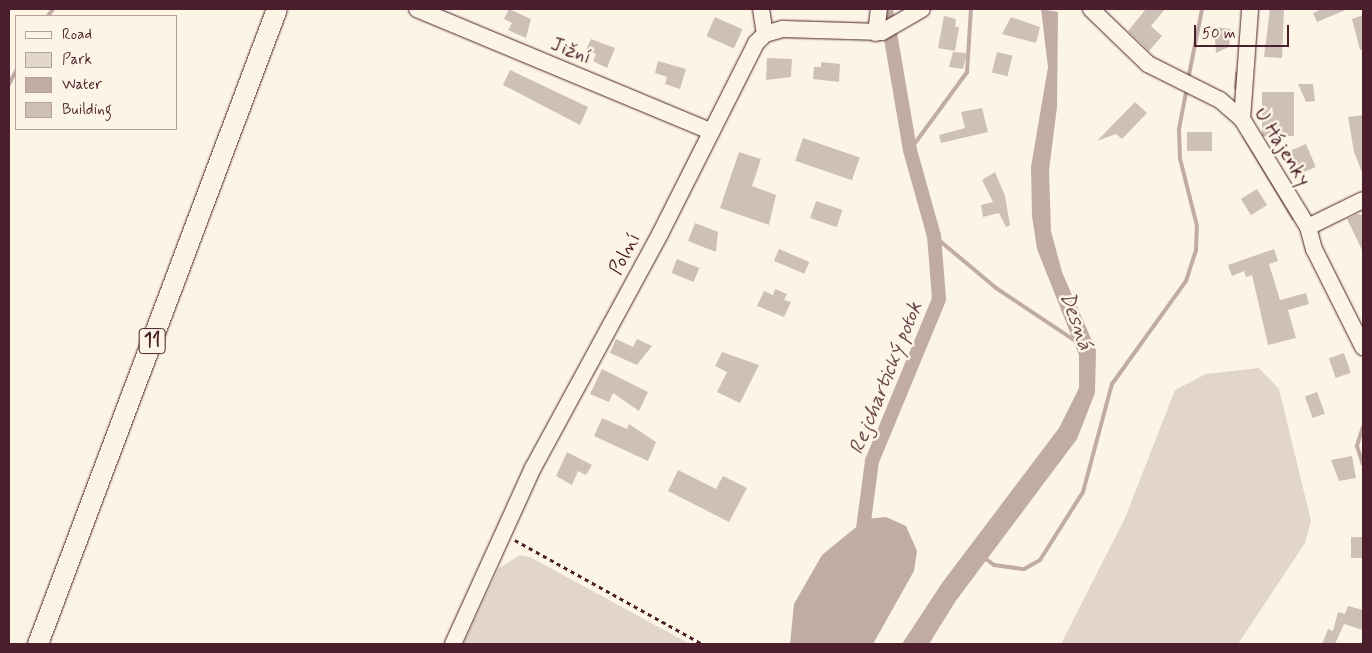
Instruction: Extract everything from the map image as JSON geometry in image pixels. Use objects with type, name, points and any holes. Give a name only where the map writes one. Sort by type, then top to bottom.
[{"type":"main road","name":"11","points":[[38,644],[278,9]]},
{"type":"street","name":"Jižní","points":[[417,9],[710,131]]},
{"type":"street","points":[[761,9],[764,34],[783,30],[885,31],[922,9]]},
{"type":"street","points":[[879,9],[885,31]]},
{"type":"street","name":"U Hájenky","points":[[1091,9],[1148,64],[1186,85],[1220,100],[1242,119],[1308,228],[1317,256],[1363,347]]},
{"type":"street","points":[[1242,119],[1250,9]]},
{"type":"street","name":"Polní","points":[[454,644],[506,535],[533,468],[660,234],[710,131],[764,34]]},
{"type":"street","points":[[1308,228],[1363,200]]},
{"type":"path","points":[[506,535],[704,644]]},
{"type":"green space","points":[[1259,368],[1279,389],[1311,521],[1305,543],[1238,644],[1061,644],[1125,518],[1175,390],[1206,374]]},
{"type":"green space","points":[[520,555],[530,557],[690,644],[463,644],[499,568]]},
{"type":"water","name":"Desná","points":[[1041,9],[1058,12],[1057,107],[1049,170],[1051,231],[1062,272],[1096,350],[1095,393],[1077,439],[955,602],[929,644],[902,644],[942,583],[1059,428],[1079,388],[1079,355],[1037,249],[1032,216],[1031,167],[1048,67]]},
{"type":"water","points":[[886,517],[906,526],[917,551],[914,571],[873,644],[790,644],[794,604],[822,555],[866,519]]},
{"type":"building","points":[[509,9],[531,19],[526,38],[508,30],[512,23],[504,19]]},
{"type":"building","points":[[1146,9],[1165,9],[1151,26],[1162,36],[1149,51],[1128,31]]},
{"type":"building","points":[[1270,9],[1284,9],[1282,58],[1264,57]]},
{"type":"building","points":[[1322,9],[1348,9],[1317,22],[1313,13]]},
{"type":"building","points":[[1363,15],[1363,49],[1360,50],[1352,19]]},
{"type":"building","points":[[944,16],[956,19],[955,27],[959,27],[955,51],[938,48]]},
{"type":"building","points":[[715,17],[742,29],[734,48],[706,36]]},
{"type":"building","points":[[1011,17],[1040,27],[1036,43],[1002,34]]},
{"type":"building","points":[[1214,27],[1231,29],[1229,47],[1216,53]]},
{"type":"building","points":[[591,39],[615,48],[607,68],[593,61],[596,54],[586,50]]},
{"type":"building","points":[[953,52],[967,53],[963,69],[949,67]]},
{"type":"building","points":[[997,52],[1013,56],[1007,76],[992,72]]},
{"type":"building","points":[[767,58],[792,59],[791,77],[766,80]]},
{"type":"building","points":[[658,61],[686,69],[680,89],[665,84],[667,77],[655,73]]},
{"type":"building","points":[[821,62],[840,64],[839,82],[813,79],[814,67],[821,67]]},
{"type":"building","points":[[510,70],[588,107],[580,125],[503,85]]},
{"type":"building","points":[[1298,84],[1313,84],[1315,101],[1306,102]]},
{"type":"building","points":[[1262,92],[1294,92],[1294,136],[1262,136]]},
{"type":"building","points":[[1135,102],[1147,113],[1122,139],[1116,134],[1097,141]]},
{"type":"building","points":[[982,108],[988,132],[941,143],[939,135],[965,128],[961,112]]},
{"type":"building","points":[[1363,115],[1363,175],[1354,152],[1348,117]]},
{"type":"building","points":[[1187,132],[1212,132],[1212,151],[1187,151]]},
{"type":"building","points":[[803,138],[860,158],[852,180],[795,161]]},
{"type":"building","points":[[1306,144],[1316,167],[1298,174],[1289,151]]},
{"type":"building","points":[[739,152],[761,159],[752,186],[776,195],[769,225],[720,208]]},
{"type":"building","points":[[995,172],[1005,196],[1010,225],[1006,227],[999,213],[983,217],[981,205],[993,202],[982,180]]},
{"type":"building","points":[[1257,189],[1267,205],[1251,215],[1241,199]]},
{"type":"building","points":[[816,201],[842,210],[837,227],[810,218]]},
{"type":"building","points":[[1357,214],[1363,215],[1363,252],[1347,219]]},
{"type":"building","points":[[695,223],[718,232],[716,252],[688,241]]},
{"type":"building","points":[[779,249],[809,262],[804,274],[774,261]]},
{"type":"building","points":[[1274,249],[1278,261],[1269,264],[1280,300],[1306,293],[1309,304],[1288,310],[1296,338],[1268,345],[1252,275],[1246,277],[1244,271],[1232,276],[1228,265]]},
{"type":"building","points":[[677,259],[699,268],[694,282],[671,273]]},
{"type":"building","points":[[775,289],[787,294],[784,300],[791,302],[784,317],[757,306],[764,291],[773,295]]},
{"type":"building","points":[[616,339],[633,347],[637,339],[652,346],[637,365],[610,353]]},
{"type":"building","points":[[722,352],[759,365],[740,403],[717,392],[727,372],[715,366]]},
{"type":"building","points":[[1344,353],[1351,373],[1336,378],[1329,358]]},
{"type":"building","points":[[602,369],[648,392],[639,411],[613,393],[609,402],[590,394]]},
{"type":"building","points":[[1317,392],[1325,414],[1313,418],[1305,396]]},
{"type":"building","points":[[602,418],[627,429],[629,424],[656,442],[648,461],[594,436]]},
{"type":"building","points":[[567,452],[592,465],[586,475],[578,471],[572,485],[556,476]]},
{"type":"building","points":[[1352,456],[1356,478],[1339,481],[1331,460]]},
{"type":"building","points":[[678,470],[716,489],[723,476],[747,488],[729,522],[668,491]]},
{"type":"building","points":[[1351,537],[1363,537],[1363,558],[1351,558]]},
{"type":"building","points":[[1348,606],[1363,610],[1363,630],[1344,624],[1335,644],[1322,644],[1328,629],[1333,631],[1338,612],[1345,614]]},
{"type":"waterway","points":[[49,15],[53,9]]},
{"type":"waterway","name":"Rejchartický potok","points":[[862,536],[872,461],[939,299],[934,236],[910,150],[886,9]]},
{"type":"waterway","points":[[910,150],[967,72],[971,9]]},
{"type":"waterway","points":[[1188,80],[1202,9]]},
{"type":"waterway","points":[[9,84],[15,73]]},
{"type":"waterway","points":[[1236,88],[1237,73]]},
{"type":"waterway","points":[[982,556],[994,565],[1024,569],[1040,560],[1083,492],[1112,384],[1186,281],[1196,251],[1197,226],[1180,159],[1179,129],[1187,87]]},
{"type":"waterway","points":[[1244,136],[1293,218]]},
{"type":"waterway","name":"Desná","points":[[934,236],[996,288],[1074,340]]},
{"type":"waterway","points":[[1363,427],[1357,446],[1363,464]]}]
